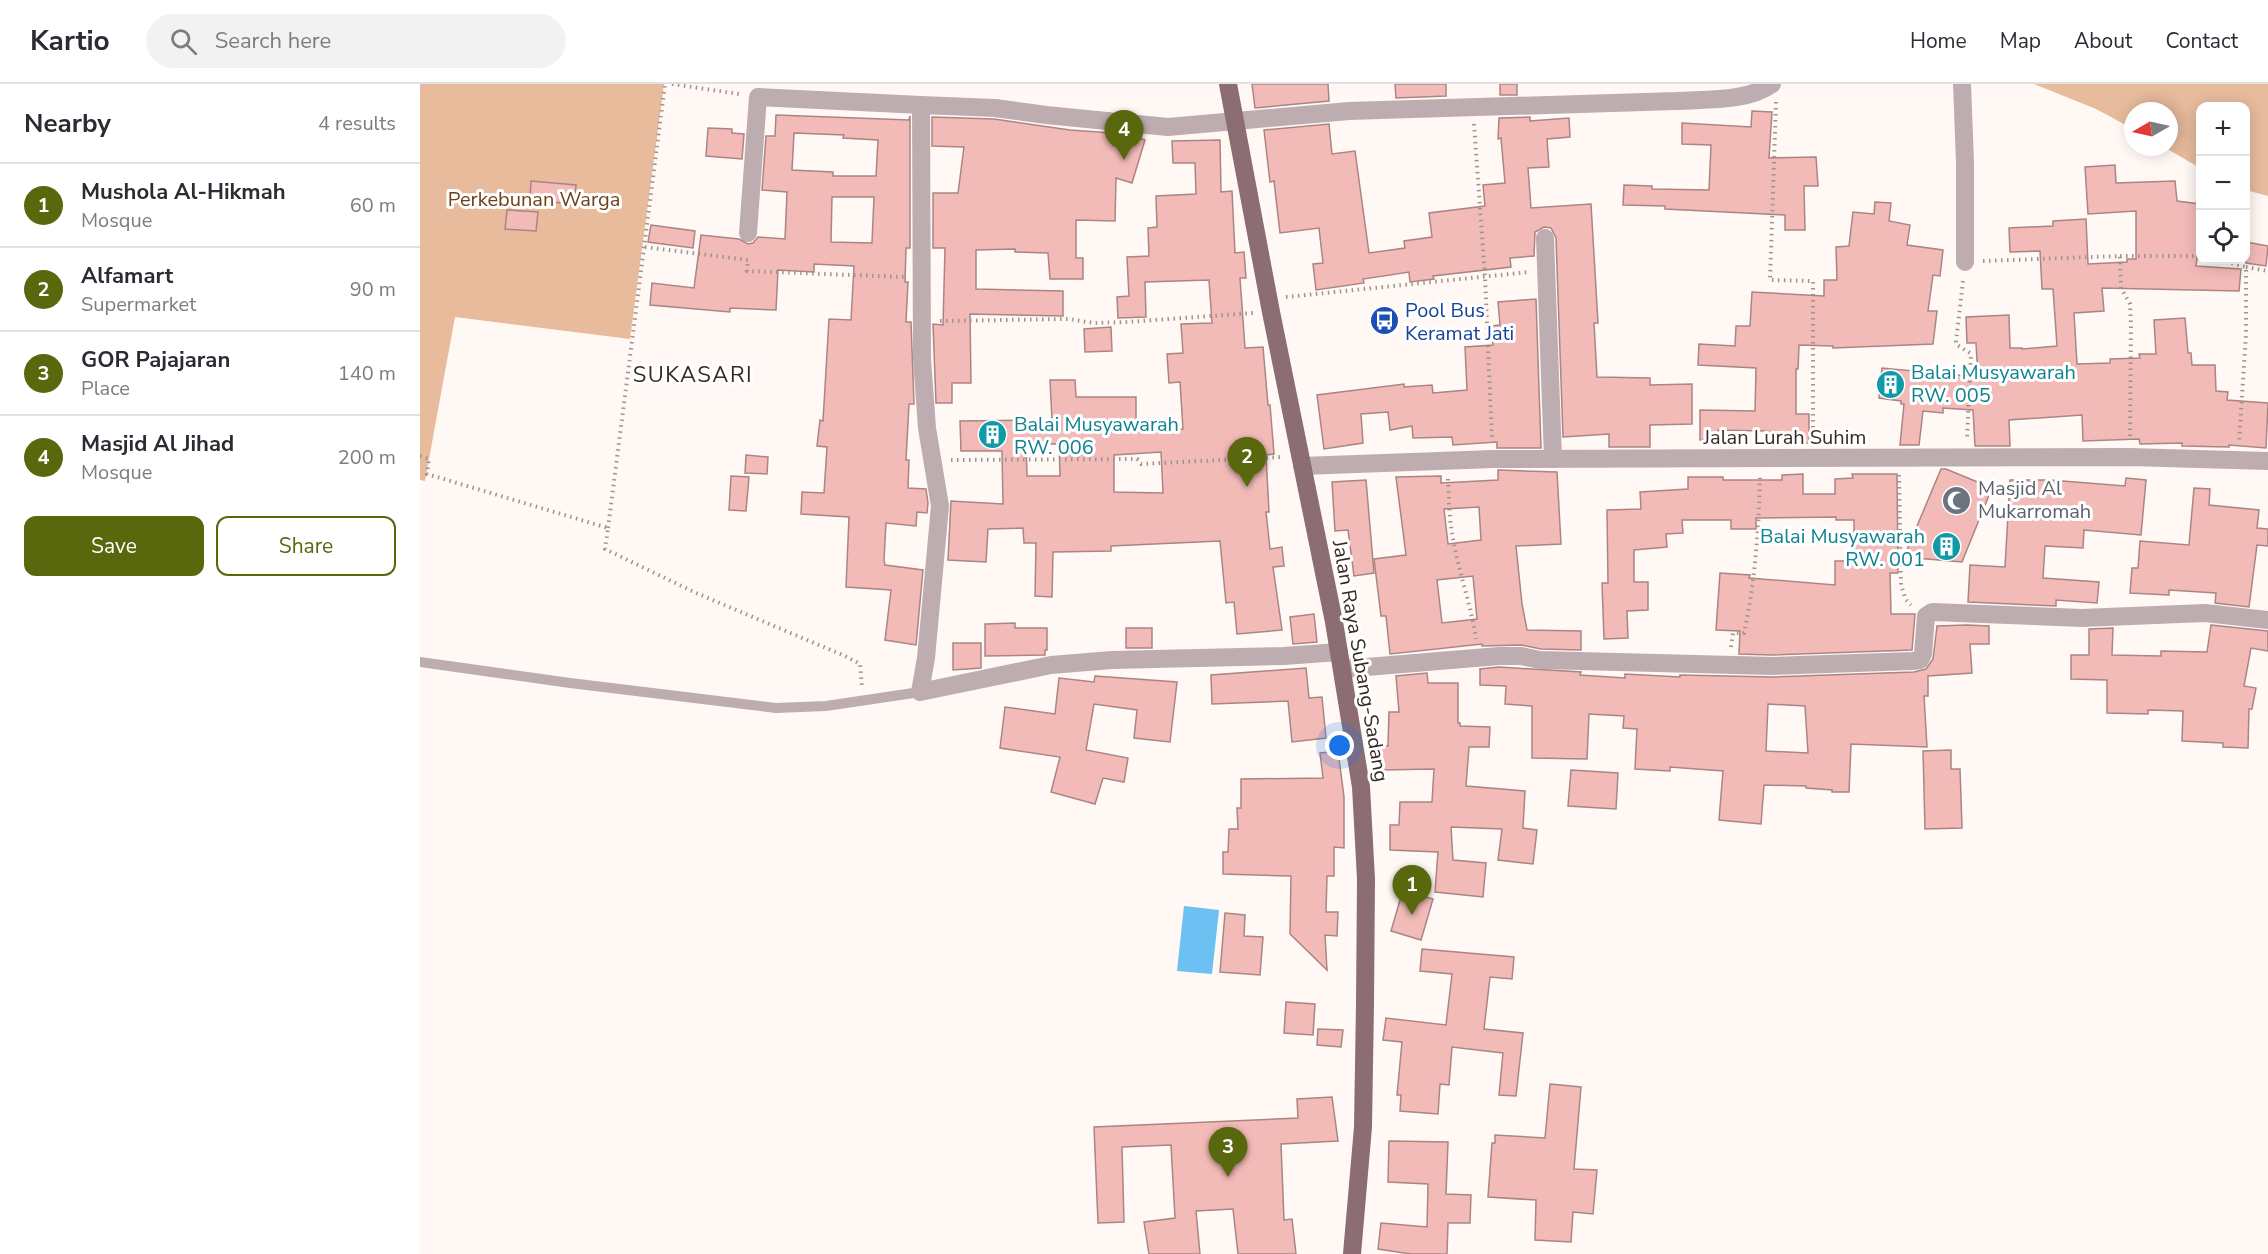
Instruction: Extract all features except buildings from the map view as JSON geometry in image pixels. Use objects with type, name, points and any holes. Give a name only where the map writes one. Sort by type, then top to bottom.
[{"type":"main road","name":"Jalan Raya Subang-Sadang","points":[[1228,84],[1341,661],[1361,787],[1366,879],[1363,1127],[1352,1254]]},
{"type":"street","points":[[1962,84],[1965,262]]},
{"type":"street","points":[[748,233],[758,97],[995,108],[1168,127],[1349,111],[1728,98],[1774,90]]},
{"type":"street","points":[[921,105],[922,359],[926,416],[940,506],[926,658],[920,692],[1051,665],[1112,660],[1284,656],[1341,661],[1521,656],[1540,660],[1807,665],[1920,660],[1923,654],[1926,616],[1932,612],[2082,618],[2205,613],[2268,620]]},
{"type":"street","points":[[1545,238],[1553,459]]},
{"type":"street","name":"Jalan Lurah Suhim","points":[[1301,461],[2130,457],[2268,461]]},
{"type":"lane","points":[[420,662],[559,682],[776,708],[826,706],[920,692]]},
{"type":"path","points":[[665,84],[605,549],[696,593],[828,648],[860,664],[863,700]]},
{"type":"path","points":[[672,84],[758,97]]},
{"type":"path","points":[[1774,90],[1770,280],[1813,281],[1813,459]]},
{"type":"path","points":[[1473,107],[1485,277],[1493,459]]},
{"type":"path","points":[[645,248],[748,260],[747,271],[922,278]]},
{"type":"path","points":[[2120,256],[2121,288],[2130,304],[2132,326],[2130,457]]},
{"type":"path","points":[[1965,457],[1971,357],[1970,353],[1956,342],[1965,262],[2120,256],[2196,256]]},
{"type":"path","points":[[2235,264],[2268,271]]},
{"type":"path","points":[[2238,460],[2246,334],[2246,267]]},
{"type":"path","points":[[922,321],[1068,319],[1094,323],[1127,322],[1545,270]]},
{"type":"path","points":[[420,456],[429,459],[428,474],[608,528]]},
{"type":"path","points":[[932,458],[947,460],[1137,459],[1141,464],[1301,461]]},
{"type":"path","points":[[1729,664],[1733,633],[1744,633],[1748,614],[1759,526],[1760,459]]},
{"type":"path","points":[[1899,459],[1901,585],[1906,600],[1913,607],[1932,612]]},
{"type":"path","points":[[1447,460],[1449,512],[1453,539],[1472,613],[1478,657]]},
{"type":"green space","name":"Perkebunan Warga","points":[[420,84],[664,84],[630,339],[455,317],[425,481],[420,480]]},
{"type":"green space","points":[[2034,84],[2268,84],[2268,196],[2250,191],[2250,102],[2196,102],[2196,166],[2178,155],[2178,102],[2124,102],[2124,124],[2096,109]]},
{"type":"water","points":[[1184,906],[1219,910],[1212,974],[1177,971]]},
{"type":"place","name":"Masjid Al Jihad","points":[[1124,160]]},
{"type":"place","name":"Pool Bus Keramat Jati","points":[[1384,321]]},
{"type":"place","name":"Balai Musyawarah RW. 005","points":[[1890,384]]},
{"type":"place","name":"Balai Musyawarah RW. 006","points":[[993,435]]},
{"type":"place","name":"Alfamart","points":[[1247,487]]},
{"type":"place","name":"Masjid Al Mukarromah","points":[[1957,500]]},
{"type":"place","name":"Balai Musyawarah RW. 001","points":[[1946,547]]},
{"type":"place","name":"Mushola Al-Hikmah","points":[[1412,915]]},
{"type":"place","name":"GOR Pajajaran","points":[[1228,1177]]},
{"type":"district","name":"SUKASARI","points":[[693,374]]}]
